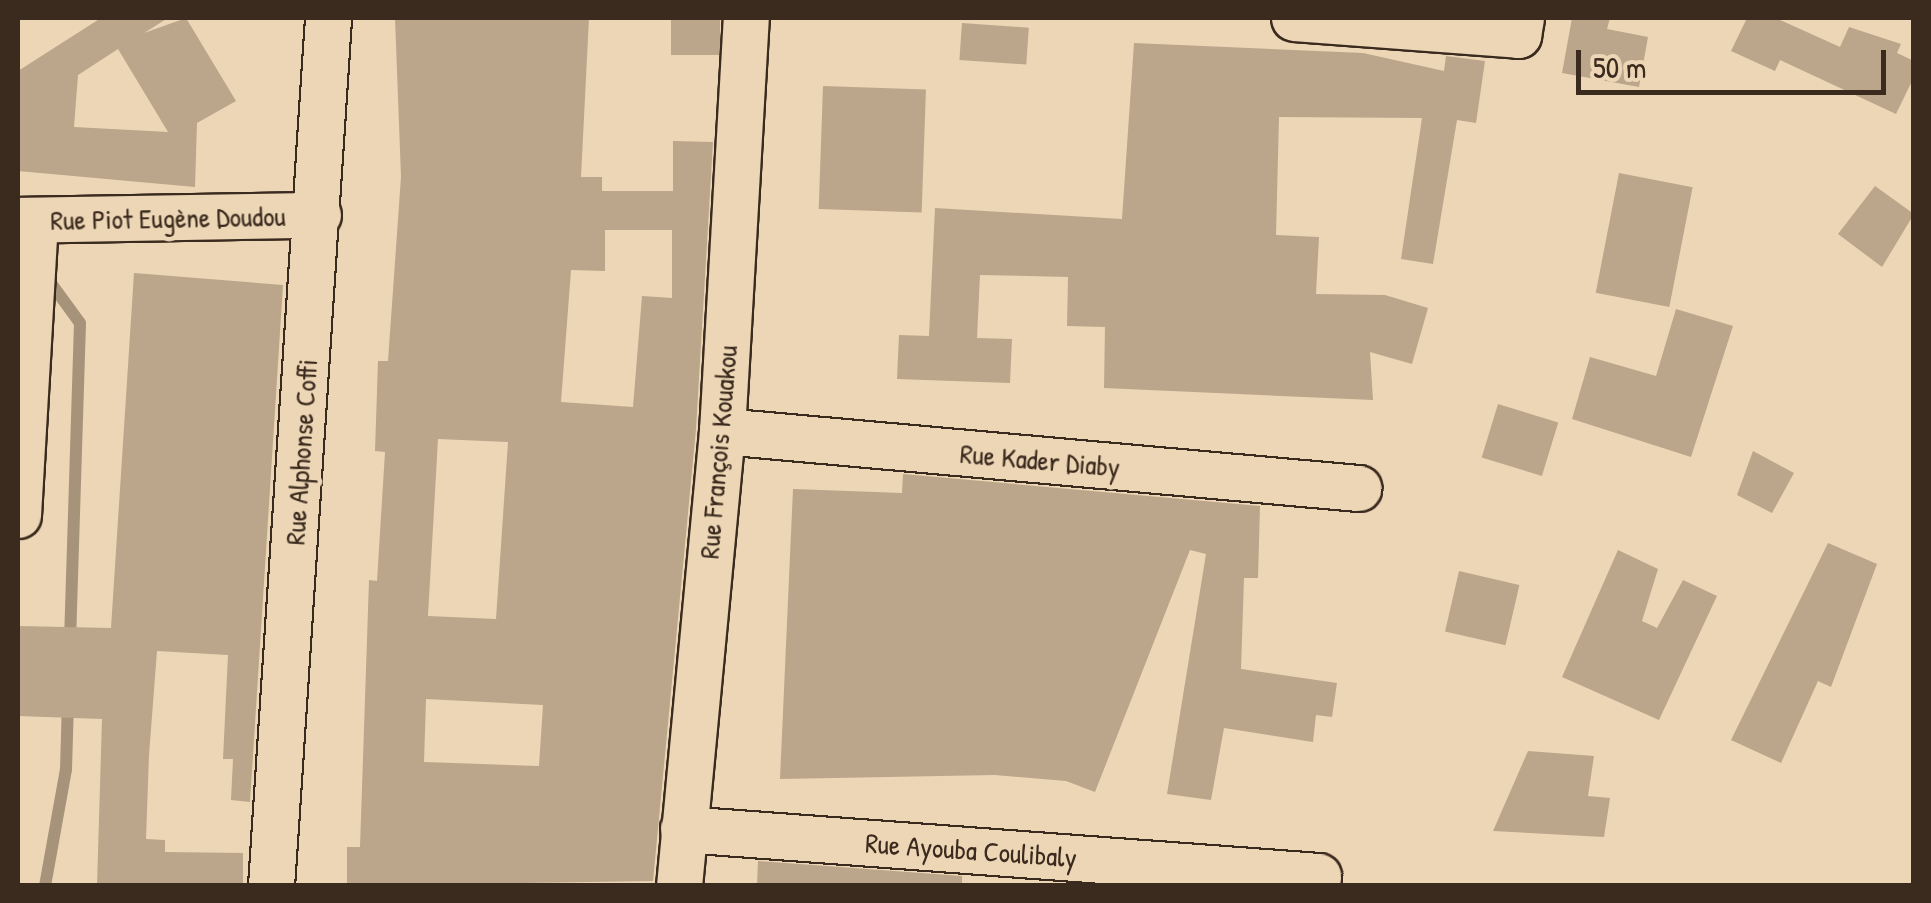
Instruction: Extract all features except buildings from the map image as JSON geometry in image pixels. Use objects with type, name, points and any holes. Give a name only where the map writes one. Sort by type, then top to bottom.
[{"type":"street","name":"Rue Alphonse Coffi","points":[[271,886],[328,18]]},
{"type":"street","name":"Rue François Kouakou","points":[[680,886],[722,431],[746,18]]},
{"type":"street","points":[[1294,18],[1518,35],[1521,18]]},
{"type":"street","name":"Rue Piot Eugène Doudou","points":[[26,221],[318,214]]},
{"type":"street","points":[[18,516],[26,221]]},
{"type":"street","name":"Rue Kader Diaby","points":[[722,431],[1358,488]]},
{"type":"street","name":"Rue Ayouba Coulibaly","points":[[683,829],[1318,876]]},
{"type":"waterway","points":[[45,275],[80,323],[70,643]]},
{"type":"waterway","points":[[45,886],[66,769],[68,703]]}]
